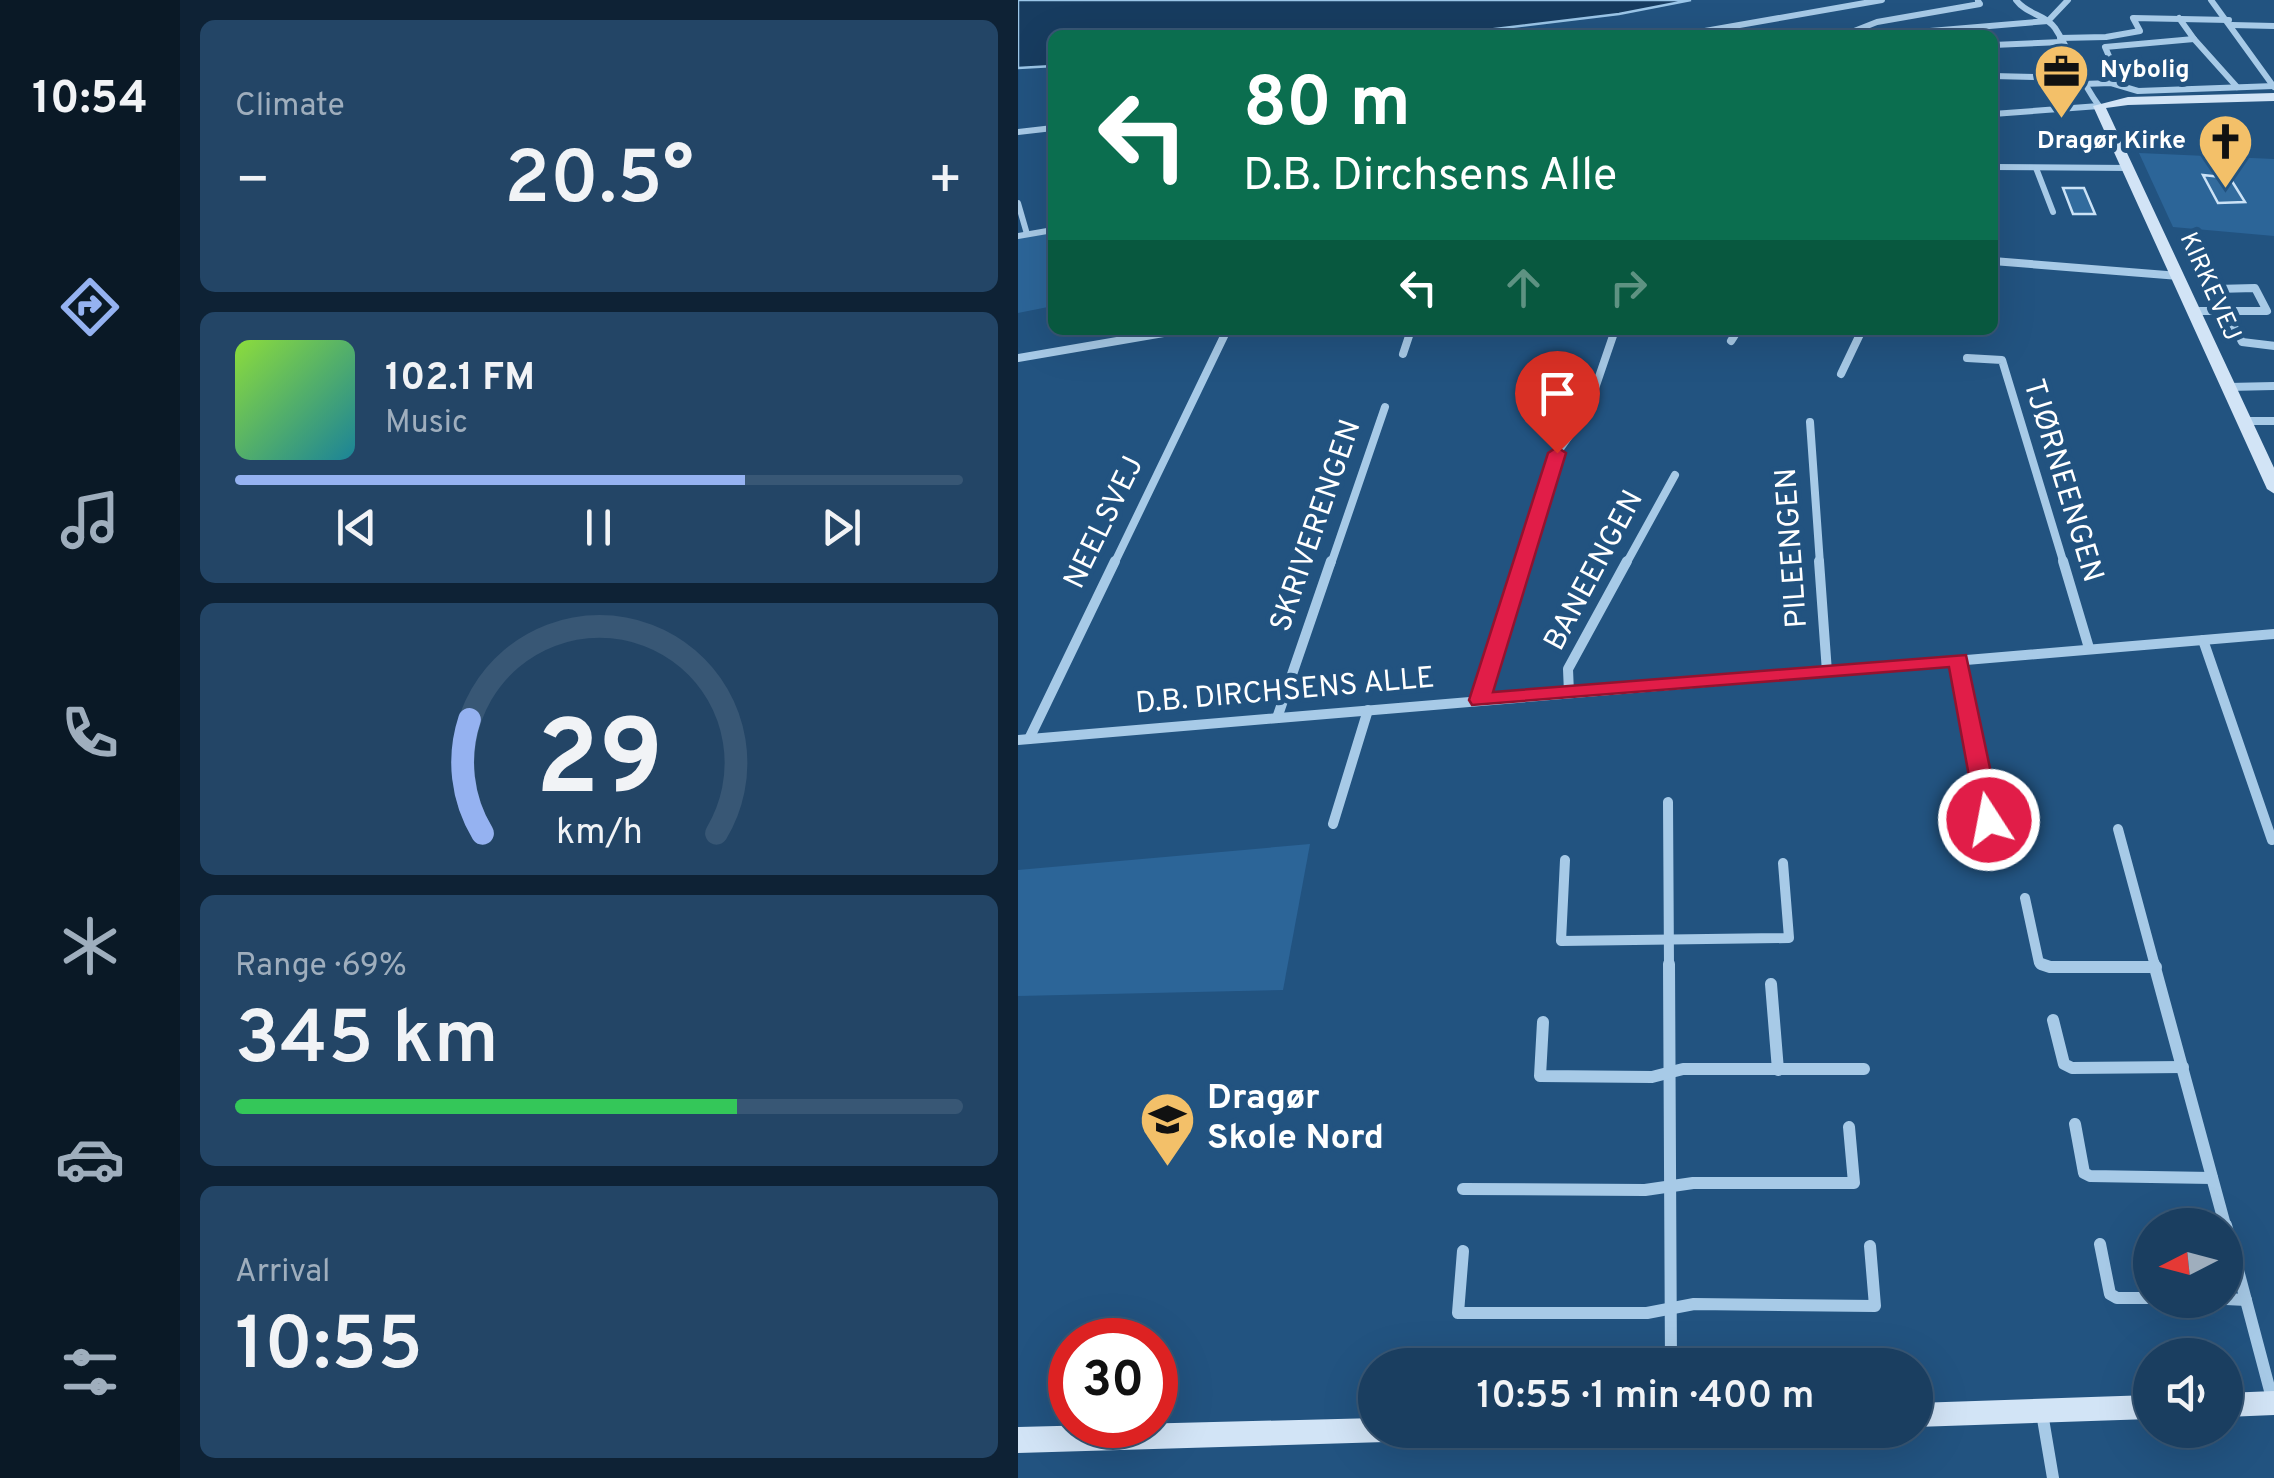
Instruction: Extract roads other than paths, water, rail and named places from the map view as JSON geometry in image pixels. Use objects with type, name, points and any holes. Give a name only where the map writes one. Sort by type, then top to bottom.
[{"type":"main road","points":[[2099,106],[2128,101],[2274,97]]},
{"type":"main road","name":"KIRKEVEJ","points":[[2099,106],[2274,488]]},
{"type":"main road","points":[[2243,1404],[2274,1403]]},
{"type":"main road","points":[[1933,1415],[2133,1409]]},
{"type":"main road","points":[[1018,1440],[1358,1431]]},
{"type":"street","points":[[1813,0],[1824,9]]},
{"type":"street","points":[[1710,30],[1882,0]]},
{"type":"street","points":[[1849,30],[1980,4],[1977,0]]},
{"type":"street","points":[[2016,0],[2021,7],[2049,20],[2080,81],[2099,106]]},
{"type":"street","points":[[1959,30],[2049,20],[2068,0]]},
{"type":"street","points":[[2210,0],[2231,23],[2274,87]]},
{"type":"street","points":[[1849,6],[1877,22]]},
{"type":"street","points":[[1911,15],[1928,30]]},
{"type":"street","points":[[1998,44],[2140,31],[2133,18],[2274,26]]},
{"type":"street","points":[[2179,18],[2237,87]]},
{"type":"street","points":[[2122,86],[2104,49],[2194,38]]},
{"type":"street","points":[[1998,76],[2080,81],[2138,91],[2274,87]]},
{"type":"street","points":[[1998,114],[2099,106]]},
{"type":"street","points":[[1018,132],[1048,129]]},
{"type":"street","points":[[1998,168],[2130,168]]},
{"type":"street","points":[[2036,168],[2052,212]]},
{"type":"street","points":[[1018,202],[1023,235],[1048,231]]},
{"type":"street","points":[[1998,261],[2178,276]]},
{"type":"street","points":[[2195,311],[2226,311],[2267,311],[2255,288],[2216,288],[2226,311],[2242,342],[2274,346]]},
{"type":"street","points":[[1018,358],[1152,335]]},
{"type":"street","name":"NEELSVEJ","points":[[1024,739],[1225,335]]},
{"type":"street","points":[[1403,354],[1409,335]]},
{"type":"street","points":[[1480,700],[1557,453],[1589,404],[1612,335]]},
{"type":"street","points":[[1731,340],[1734,335]]},
{"type":"street","points":[[1841,374],[1860,335]]},
{"type":"street","name":"TJØRNEENGEN","points":[[1967,358],[2002,360],[2089,648]]},
{"type":"street","points":[[2228,386],[2274,386]]},
{"type":"street","name":"SKRIVERENGEN","points":[[1277,718],[1385,407]]},
{"type":"street","points":[[2244,421],[2274,421]]},
{"type":"street","name":"PILEENGEN","points":[[1810,422],[1827,672]]},
{"type":"street","name":"BANEENGEN","points":[[1569,693],[1568,669],[1676,475]]},
{"type":"street","name":"D.B. DIRCHSENS ALLE","points":[[1024,739],[2274,634]]},
{"type":"street","points":[[2203,640],[2272,840]]},
{"type":"street","points":[[1958,660],[1989,820]]},
{"type":"street","points":[[1334,824],[1368,710]]},
{"type":"street","points":[[1668,802],[1671,1348]]},
{"type":"street","points":[[2118,829],[2221,1208]]},
{"type":"street","points":[[1565,860],[1561,941],[1788,938],[1784,863]]},
{"type":"street","points":[[2025,898],[2039,963],[2050,967],[2156,967]]},
{"type":"street","points":[[1771,984],[1778,1070]]},
{"type":"street","points":[[2054,1020],[2064,1064],[2072,1068],[2182,1067]]},
{"type":"street","points":[[1544,1022],[1540,1076],[1652,1077],[1670,1072],[1864,1070]]},
{"type":"street","points":[[2074,1124],[2084,1173],[2090,1176],[2212,1178]]},
{"type":"street","points":[[1463,1189],[1645,1190],[1670,1186],[1854,1182],[1848,1127]]},
{"type":"street","points":[[2100,1244],[2110,1294],[2133,1298]]},
{"type":"street","points":[[1463,1251],[1458,1313],[1647,1313],[1694,1304],[1875,1306],[1870,1246]]},
{"type":"street","points":[[2243,1289],[2274,1403]]},
{"type":"street","points":[[2042,1412],[2053,1478]]},
{"type":"place","name":"Nybolig","points":[[2061,120]]},
{"type":"place","name":"Dragør Kirke","points":[[2225,191]]},
{"type":"place","name":"Dragør Skole Nord","points":[[1168,1168]]}]
